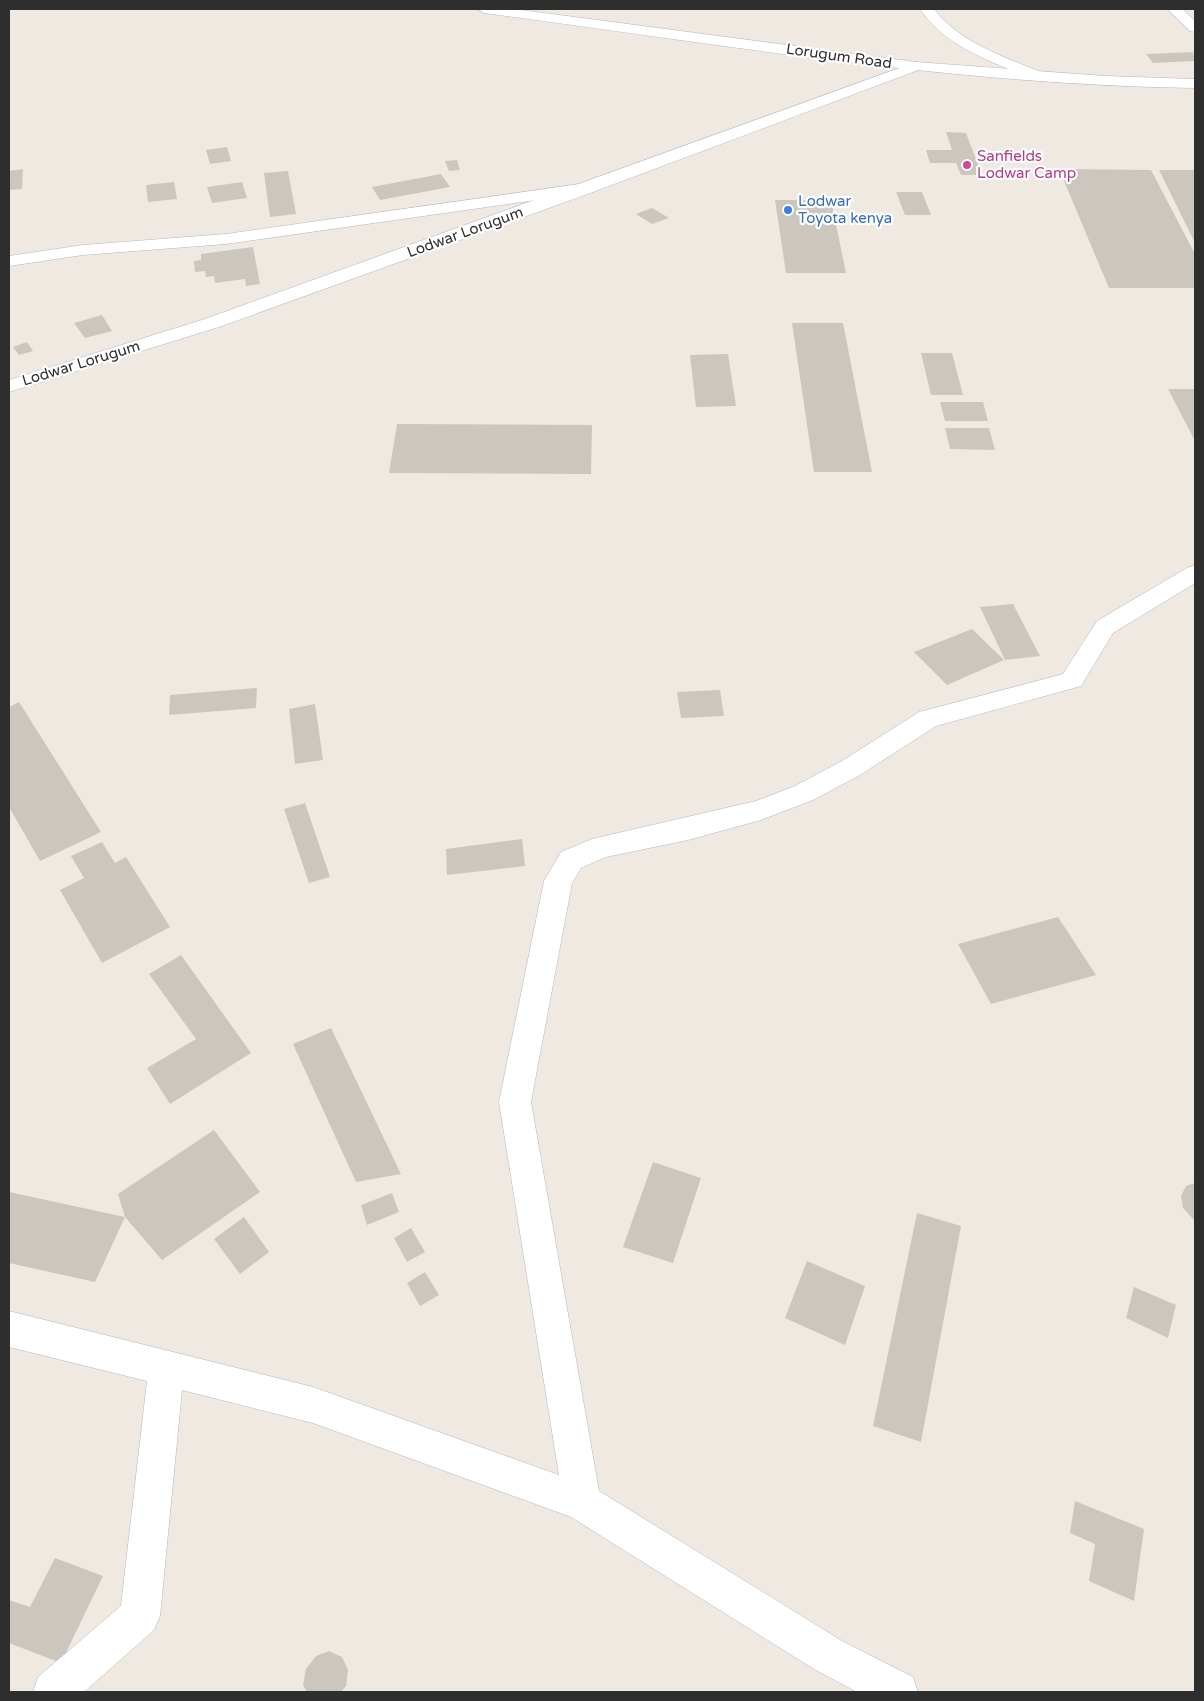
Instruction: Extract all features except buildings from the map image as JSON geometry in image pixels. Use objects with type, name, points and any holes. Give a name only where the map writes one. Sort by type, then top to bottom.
[{"type":"street","name":"Lorugum Road","points":[[484,9],[916,66],[1038,76],[1195,84]]},
{"type":"street","points":[[927,9],[952,34],[984,53],[1038,76]]},
{"type":"street","points":[[1174,9],[1195,28]]},
{"type":"street","name":"Lodwar Lorugum","points":[[9,386],[212,323],[587,188],[916,66]]},
{"type":"street","points":[[9,261],[83,250],[226,239],[587,188]]},
{"type":"street","points":[[582,1502],[515,1102],[558,881],[571,860],[602,847],[688,830],[761,810],[804,793],[851,768],[928,719],[1072,680],[1105,626],[1195,574]]},
{"type":"street","points":[[9,1329],[314,1405],[582,1502],[828,1655],[898,1692]]},
{"type":"street","points":[[53,1692],[140,1616],[166,1368]]},
{"type":"place","name":"Sanfields Lodwar Camp","points":[[967,165]]},
{"type":"place","name":"Lodwar Toyota kenya","points":[[788,210]]}]
